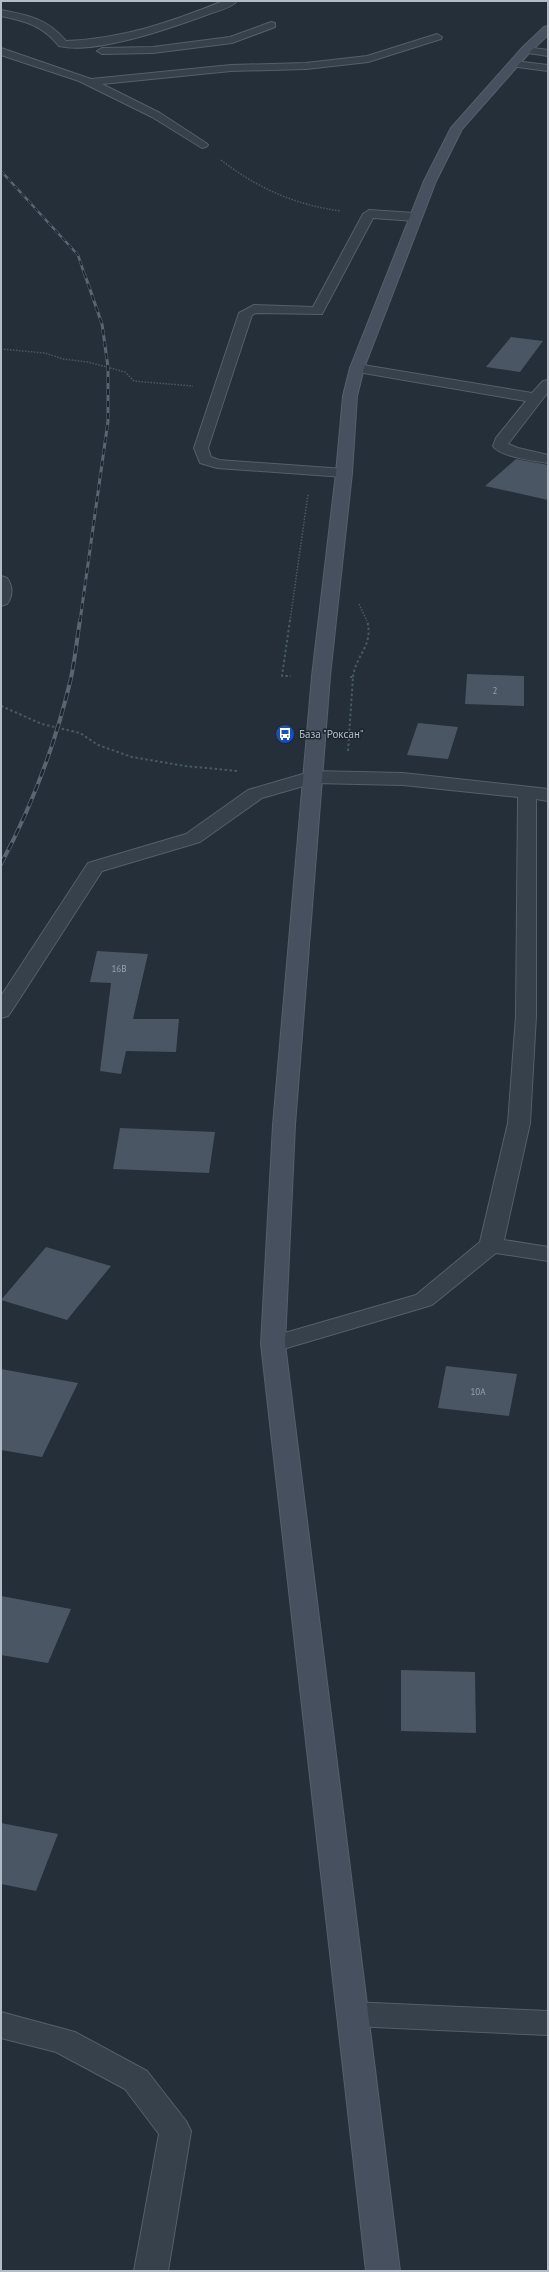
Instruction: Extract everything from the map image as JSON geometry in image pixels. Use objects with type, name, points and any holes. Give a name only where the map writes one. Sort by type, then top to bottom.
[{"type":"street","points":[[383,2271],[273,1344],[284,1125],[321,676],[344,473],[350,396],[356,368],[430,181],[457,128],[520,57],[548,29]]},
{"type":"street","points":[[1,1012],[95,867],[193,838],[255,794],[313,777],[403,779],[548,795]]},
{"type":"street","points":[[273,1344],[424,1300],[491,1245],[518,1123],[526,1016],[527,793]]},
{"type":"street","points":[[491,1245],[548,1254]]},
{"type":"street","points":[[1,2025],[64,2042],[136,2080],[175,2131],[151,2271]]},
{"type":"lane","points":[[62,44],[81,45],[165,28],[232,1]]},
{"type":"lane","points":[[1,13],[38,20],[54,32],[62,44],[78,50],[153,50],[232,40],[271,25]]},
{"type":"lane","points":[[90,82],[231,68],[306,66],[368,59],[437,37]]},
{"type":"lane","points":[[1,51],[90,82],[156,115],[202,145]]},
{"type":"lane","points":[[520,57],[548,53]]},
{"type":"lane","points":[[520,57],[548,68]]},
{"type":"lane","points":[[344,473],[217,464],[205,460],[201,448],[246,313],[254,309],[317,310],[369,214],[415,217]]},
{"type":"lane","points":[[356,368],[535,398]]},
{"type":"lane","points":[[548,384],[501,441],[500,446],[514,452],[548,458]]},
{"type":"lane","points":[[1,581],[4,589],[1,601]]},
{"type":"lane","points":[[352,2014],[548,2023]]},
{"type":"path","points":[[202,145],[235,171],[276,195],[306,206],[369,214]]},
{"type":"path","points":[[1,349],[45,353],[63,359],[88,362],[125,372],[134,381],[221,389]]},
{"type":"path","points":[[1,706],[13,709],[23,717],[46,726],[81,734],[98,745],[139,758],[184,766],[244,772]]},
{"type":"building","points":[[511,337],[543,341],[520,372],[486,367]]},
{"type":"building","points":[[516,459],[548,465],[548,500],[485,486]]},
{"type":"building","points":[[467,674],[524,676],[524,706],[465,704]]},
{"type":"building","points":[[418,723],[458,727],[448,759],[407,755]]},
{"type":"building","points":[[97,951],[148,954],[133,1019],[179,1019],[176,1052],[126,1051],[121,1074],[100,1071],[111,983],[90,982]]},
{"type":"building","points":[[120,1128],[215,1132],[209,1173],[113,1169]]},
{"type":"building","points":[[46,1247],[111,1266],[67,1320],[1,1300]]},
{"type":"building","points":[[446,1366],[517,1374],[509,1416],[438,1408]]},
{"type":"building","points":[[1,1369],[78,1383],[42,1457],[1,1450]]},
{"type":"building","points":[[1,1596],[71,1609],[48,1663],[1,1655]]},
{"type":"building","points":[[401,1670],[475,1672],[476,1733],[401,1731]]},
{"type":"building","points":[[1,1823],[58,1834],[36,1891],[1,1884]]},
{"type":"railway","points":[[1,171],[78,255],[85,276]]},
{"type":"railway","points":[[80,621],[108,421],[108,367],[102,324],[85,275]]},
{"type":"railway","points":[[1,864],[33,797],[58,726],[71,678],[80,620]]},
{"type":"place","name":"База \"Роксан\"","points":[[285,734]]}]
